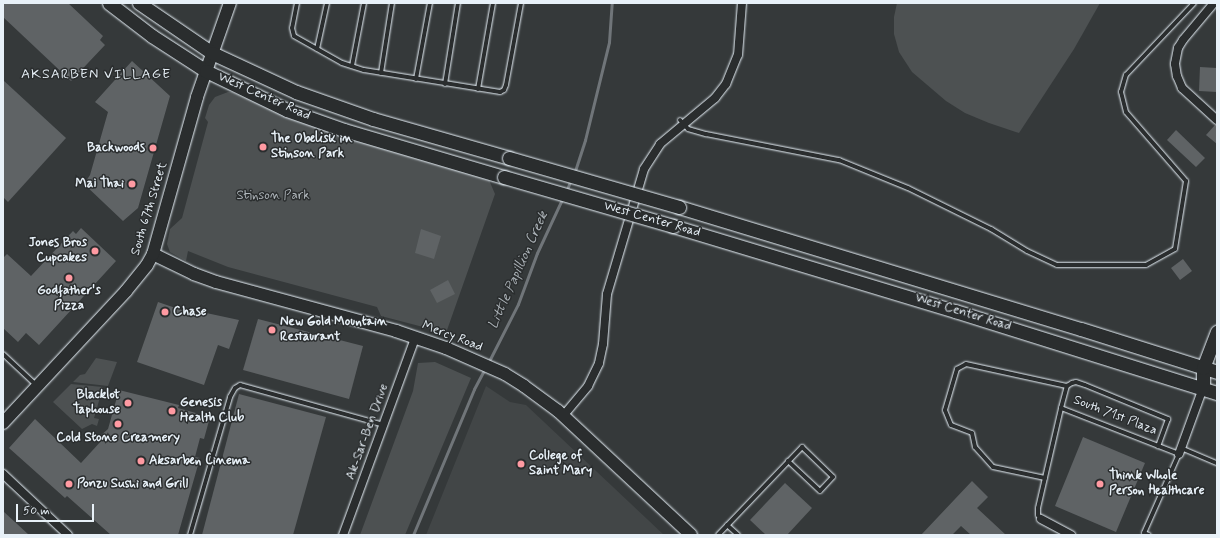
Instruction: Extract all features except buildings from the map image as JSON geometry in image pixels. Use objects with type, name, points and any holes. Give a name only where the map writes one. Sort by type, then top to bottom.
[{"type":"main road","name":"West Center Road","points":[[108,3],[152,36],[206,71],[265,100],[309,118],[955,310],[1217,393]]},
{"type":"main road","name":"West Center Road","points":[[139,3],[212,53],[265,79],[320,102],[678,207],[1081,328],[1217,372]]},
{"type":"main road","name":"South 67th Street","points":[[3,423],[126,291],[147,265],[153,254],[197,97],[230,3]]},
{"type":"main road","name":"Mercy Road","points":[[153,254],[194,274],[216,282],[375,325],[446,348],[486,365],[524,386],[563,416],[691,535]]},
{"type":"main road","points":[[1202,388],[1203,368],[1217,332]]},
{"type":"main road","points":[[1202,388],[1217,376]]},
{"type":"street","points":[[563,416],[588,386],[599,363],[603,344],[607,294],[644,169],[650,157],[660,144],[682,122],[715,98],[730,78],[739,51],[742,3]]},
{"type":"street","points":[[1214,3],[1183,40],[1178,48],[1175,64],[1176,76],[1182,88],[1217,120]]},
{"type":"street","name":"Ak-Sar-Ben Drive","points":[[343,535],[415,338]]},
{"type":"street","points":[[1180,451],[1202,388]]},
{"type":"street","points":[[3,474],[68,535]]},
{"type":"street","points":[[1041,519],[1071,535]]},
{"type":"lane","points":[[297,3],[292,33],[317,49],[352,66],[381,73],[500,92],[504,90],[521,3]]},
{"type":"lane","points":[[317,49],[327,3]]},
{"type":"lane","points":[[352,66],[364,3]]},
{"type":"lane","points":[[381,73],[392,3]]},
{"type":"lane","points":[[416,79],[430,3]]},
{"type":"lane","points":[[445,84],[458,3]]},
{"type":"lane","points":[[478,89],[493,3]]},
{"type":"lane","points":[[682,122],[688,129],[706,134],[839,160],[908,188],[991,229],[1027,251],[1057,265],[1146,265],[1175,249],[1186,181],[1126,112],[1121,92],[1126,75],[1194,3]]},
{"type":"lane","points":[[3,354],[38,386]]},
{"type":"lane","points":[[1045,478],[993,467],[975,447],[972,433],[951,425],[945,410],[957,369],[966,364],[1067,386]]},
{"type":"lane","points":[[1061,408],[1067,386],[1072,382],[1076,382],[1168,419],[1158,446]]},
{"type":"lane","points":[[190,535],[230,397],[240,385],[384,425]]},
{"type":"lane","name":"South 71st Plaza","points":[[1041,519],[1038,514],[1038,508],[1061,408],[1158,446],[1180,451],[1217,463]]},
{"type":"lane","points":[[718,535],[788,461],[802,447],[833,477],[820,491],[788,461]]},
{"type":"lane","points":[[1149,535],[1144,533],[1180,451]]},
{"type":"lane","points":[[727,525],[738,535]]},
{"type":"shaded area","name":"College of Saint Mary","points":[[486,386],[510,402],[526,405],[664,535],[426,535]]},
{"type":"green space","points":[[897,3],[1100,3],[1074,49],[1019,133],[965,113],[946,101],[912,72],[899,52],[894,34],[894,17]]},
{"type":"green space","name":"Stinson Park","points":[[232,92],[296,120],[489,180],[495,194],[446,333],[381,316],[377,307],[228,267],[188,251],[186,261],[170,252],[167,244],[170,229],[182,218],[208,122],[205,118],[209,105],[215,97]]},
{"type":"green space","points":[[96,358],[117,362],[108,386],[73,382],[80,375],[85,374]]},
{"type":"green space","points":[[435,362],[471,378],[405,535],[360,535],[413,391],[418,363]]},
{"type":"green space","points":[[71,384],[103,387],[94,418],[99,419],[97,426],[92,424],[82,429],[53,402]]},
{"type":"waterway","name":"Little Papillion Creek","points":[[574,174],[585,140],[609,42],[612,3]]},
{"type":"waterway","name":"Little Papillion Creek","points":[[566,192],[571,179]]},
{"type":"waterway","name":"Little Papillion Creek","points":[[488,363],[518,304],[537,253],[563,197]]},
{"type":"waterway","name":"Little Papillion Creek","points":[[413,535],[474,389],[485,368]]},
{"type":"place","name":"The Obelisk in Stinson Park","points":[[263,147]]},
{"type":"place","name":"Backwoods","points":[[153,148]]},
{"type":"place","name":"Mai Thai","points":[[132,184]]},
{"type":"place","name":"Jones Bros Cupcakes","points":[[95,251]]},
{"type":"place","name":"Godfather's Pizza","points":[[69,278]]},
{"type":"place","name":"Chase","points":[[165,312]]},
{"type":"place","name":"New Gold Mountain Restaurant","points":[[272,330]]},
{"type":"place","name":"Blacklot Taphouse","points":[[128,403]]},
{"type":"place","name":"Genesis Health Club","points":[[172,411]]},
{"type":"place","name":"Cold Stone Creamery","points":[[118,424]]},
{"type":"place","name":"Aksarben Cinema","points":[[141,461]]},
{"type":"place","name":"College of Saint Mary","points":[[521,464]]},
{"type":"place","name":"Ponzu Sushi and Grill","points":[[69,484]]},
{"type":"place","name":"Think Whole Person Healthcare","points":[[1100,484]]},
{"type":"district","name":"AKSARBEN VILLAGE","points":[[96,74]]}]
